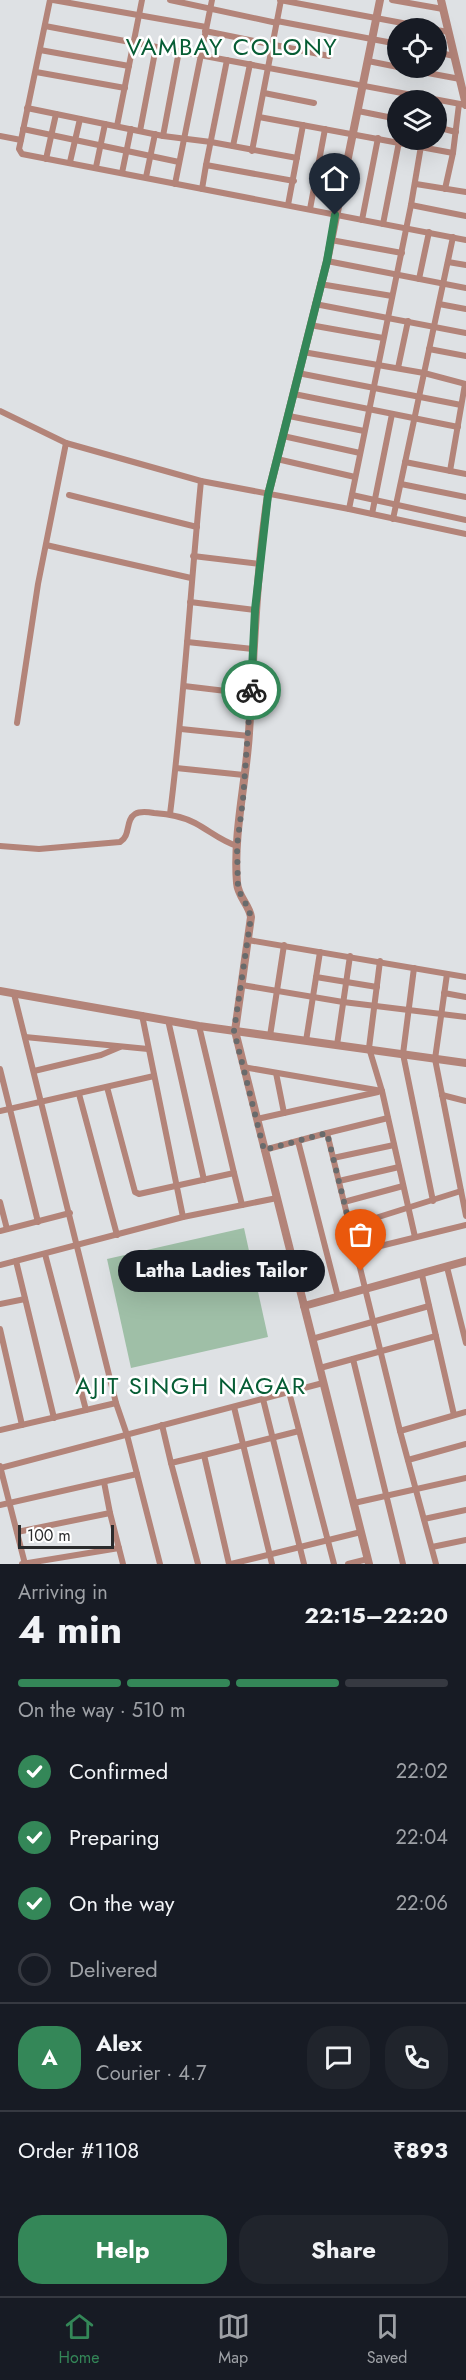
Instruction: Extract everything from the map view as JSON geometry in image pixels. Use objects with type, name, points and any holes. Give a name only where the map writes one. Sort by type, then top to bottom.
[{"type":"street","points":[[329,56],[139,15],[52,0],[19,149],[21,154],[466,240]]},
{"type":"street","points":[[117,126],[142,0]]},
{"type":"street","points":[[170,0],[211,4],[277,22],[387,42]]},
{"type":"street","points":[[252,151],[281,0],[387,20]]},
{"type":"street","points":[[348,1564],[369,1562],[234,1031],[251,917],[238,889],[237,846],[249,735],[255,610],[268,495],[327,261],[380,0]]},
{"type":"street","points":[[392,0],[443,9]]},
{"type":"street","points":[[441,0],[464,105],[456,132],[445,189]]},
{"type":"street","points":[[175,184],[211,4]]},
{"type":"street","points":[[45,26],[464,105]]},
{"type":"street","points":[[140,131],[156,47]]},
{"type":"street","points":[[40,50],[129,66]]},
{"type":"street","points":[[163,136],[179,51]]},
{"type":"street","points":[[447,54],[454,56]]},
{"type":"street","points":[[202,189],[227,60]]},
{"type":"street","points":[[368,61],[387,65]]},
{"type":"street","points":[[233,146],[250,64]]},
{"type":"street","points":[[36,72],[125,88]]},
{"type":"street","points":[[447,76],[460,79]]},
{"type":"street","points":[[264,93],[314,103]]},
{"type":"street","points":[[27,108],[163,136],[211,142],[297,158]]},
{"type":"street","points":[[358,111],[387,117]]},
{"type":"street","points":[[46,159],[56,114]]},
{"type":"street","points":[[259,117],[387,140]]},
{"type":"street","points":[[70,162],[80,119]]},
{"type":"street","points":[[96,167],[105,124]]},
{"type":"street","points":[[288,205],[303,125]]},
{"type":"street","points":[[23,129],[179,162]]},
{"type":"street","points":[[122,173],[131,129]]},
{"type":"street","points":[[310,209],[325,129]]},
{"type":"street","points":[[447,130],[456,132]]},
{"type":"street","points":[[146,177],[154,134]]},
{"type":"street","points":[[0,136],[21,140]]},
{"type":"street","points":[[362,220],[378,138]]},
{"type":"street","points":[[383,224],[397,150]]},
{"type":"street","points":[[349,509],[416,184],[420,150]]},
{"type":"street","points":[[439,150],[453,153]]},
{"type":"street","points":[[206,165],[294,181]]},
{"type":"street","points":[[416,184],[466,192]]},
{"type":"street","points":[[411,206],[466,216]]},
{"type":"street","points":[[419,279],[429,232]]},
{"type":"street","points":[[393,519],[453,237]]},
{"type":"street","points":[[331,240],[402,253]]},
{"type":"street","points":[[327,261],[466,288]]},
{"type":"street","points":[[448,262],[466,266]]},
{"type":"street","points":[[320,284],[392,296]]},
{"type":"street","points":[[315,304],[466,333]]},
{"type":"street","points":[[439,304],[466,309]]},
{"type":"street","points":[[398,368],[408,321]]},
{"type":"street","points":[[310,326],[383,338]]},
{"type":"street","points":[[429,349],[466,356]]},
{"type":"street","points":[[303,352],[424,373],[466,384],[450,471]]},
{"type":"street","points":[[298,373],[461,405]]},
{"type":"street","points":[[294,394],[458,427]]},
{"type":"street","points":[[0,411],[66,444],[201,481],[466,534]]},
{"type":"street","points":[[372,514],[392,414]]},
{"type":"street","points":[[289,416],[364,431]]},
{"type":"street","points":[[283,436],[360,453]]},
{"type":"street","points":[[17,723],[27,648],[66,444]]},
{"type":"street","points":[[277,459],[355,477]]},
{"type":"street","points":[[405,462],[466,474]]},
{"type":"street","points":[[170,814],[181,729],[191,578],[201,481]]},
{"type":"street","points":[[401,484],[466,497]]},
{"type":"street","points":[[69,495],[196,527]]},
{"type":"street","points":[[352,495],[466,520]]},
{"type":"street","points":[[46,545],[191,578]]},
{"type":"street","points":[[193,556],[260,564]]},
{"type":"street","points":[[190,602],[255,610]]},
{"type":"street","points":[[187,642],[253,650]]},
{"type":"street","points":[[184,686],[251,694]]},
{"type":"street","points":[[181,729],[249,735]]},
{"type":"street","points":[[176,768],[244,775]]},
{"type":"street","points":[[0,846],[39,849],[120,842],[126,836],[134,814],[145,812],[170,814],[196,823],[225,842],[237,846]]},
{"type":"street","points":[[248,940],[466,977]]},
{"type":"street","points":[[270,1036],[284,945]]},
{"type":"street","points":[[306,1041],[320,951]]},
{"type":"street","points":[[337,1045],[350,956]]},
{"type":"street","points":[[380,961],[369,1048],[382,1091],[415,1237]]},
{"type":"street","points":[[414,968],[403,1054],[433,1201]]},
{"type":"street","points":[[447,974],[435,1059],[466,1216]]},
{"type":"street","points":[[316,977],[377,987]]},
{"type":"street","points":[[242,985],[343,1002],[376,1004],[466,1017]]},
{"type":"street","points":[[0,991],[199,1026],[466,1063]]},
{"type":"street","points":[[444,993],[466,997]]},
{"type":"street","points":[[14,994],[116,1403],[127,1435],[160,1564]]},
{"type":"street","points":[[141,1015],[183,1217]]},
{"type":"street","points":[[168,1020],[204,1180]]},
{"type":"street","points":[[199,1026],[242,1205]]},
{"type":"street","points":[[25,1037],[148,1048]]},
{"type":"street","points":[[34,1071],[102,1055],[122,1046]]},
{"type":"street","points":[[243,1067],[382,1091]]},
{"type":"street","points":[[0,1069],[38,1222]]},
{"type":"street","points":[[276,1073],[284,1113]]},
{"type":"street","points":[[0,1111],[154,1076]]},
{"type":"street","points":[[106,1087],[135,1192],[139,1194],[234,1173]]},
{"type":"street","points":[[256,1119],[382,1091]]},
{"type":"street","points":[[79,1094],[117,1235]]},
{"type":"street","points":[[442,1095],[466,1101]]},
{"type":"street","points":[[264,1150],[388,1118]]},
{"type":"street","points":[[327,1133],[400,1431],[436,1564]]},
{"type":"street","points":[[298,1141],[338,1297]]},
{"type":"street","points":[[333,1158],[394,1145]]},
{"type":"street","points":[[339,1181],[399,1167]]},
{"type":"street","points":[[344,1203],[403,1186]]},
{"type":"street","points":[[350,1226],[461,1191]]},
{"type":"street","points":[[0,1265],[183,1217],[277,1198]]},
{"type":"street","points":[[0,1202],[3,1230],[70,1213]]},
{"type":"street","points":[[356,1252],[466,1225]]},
{"type":"street","points":[[45,1254],[86,1410]]},
{"type":"street","points":[[16,1261],[54,1418]]},
{"type":"street","points":[[304,1306],[466,1261]]},
{"type":"street","points":[[447,1266],[466,1343]]},
{"type":"street","points":[[422,1275],[453,1415]]},
{"type":"street","points":[[0,1304],[25,1299]]},
{"type":"street","points":[[312,1339],[429,1306]]},
{"type":"street","points":[[0,1329],[22,1425]]},
{"type":"street","points":[[320,1368],[436,1336]]},
{"type":"street","points":[[353,1359],[403,1564]]},
{"type":"street","points":[[119,1548],[24,1564],[0,1466],[323,1383]]},
{"type":"street","points":[[289,1392],[334,1564]]},
{"type":"street","points":[[263,1399],[304,1564]]},
{"type":"street","points":[[0,1430],[116,1403]]},
{"type":"street","points":[[234,1407],[272,1564]]},
{"type":"street","points":[[400,1431],[466,1412]]},
{"type":"street","points":[[162,1425],[198,1564]]},
{"type":"street","points":[[171,1463],[244,1447],[299,1431]]},
{"type":"street","points":[[408,1460],[466,1444]]},
{"type":"street","points":[[204,1455],[230,1564],[361,1532]]},
{"type":"street","points":[[0,1505],[137,1474]]},
{"type":"street","points":[[354,1503],[466,1478]]},
{"type":"street","points":[[104,1482],[123,1564]]},
{"type":"street","points":[[424,1519],[466,1510]]},
{"type":"street","points":[[17,1532],[110,1513]]},
{"type":"street","points":[[432,1547],[466,1540]]},
{"type":"green space","points":[[244,1228],[268,1337],[131,1368],[107,1259]]},
{"type":"way so far","points":[[251,690],[249,735],[237,846],[237,882],[239,894],[250,911],[251,917],[234,1031],[264,1150],[327,1133],[361,1271]]},
{"type":"place","name":"Latha Ladies Tailor","points":[[361,1271]]},
{"type":"district","name":"VAMBAY COLONY","points":[[232,46]]},
{"type":"district","name":"AJIT SINGH NAGAR","points":[[191,1385]]},
{"type":"route","points":[[251,690],[255,610],[268,495],[327,261],[335,215]]}]
